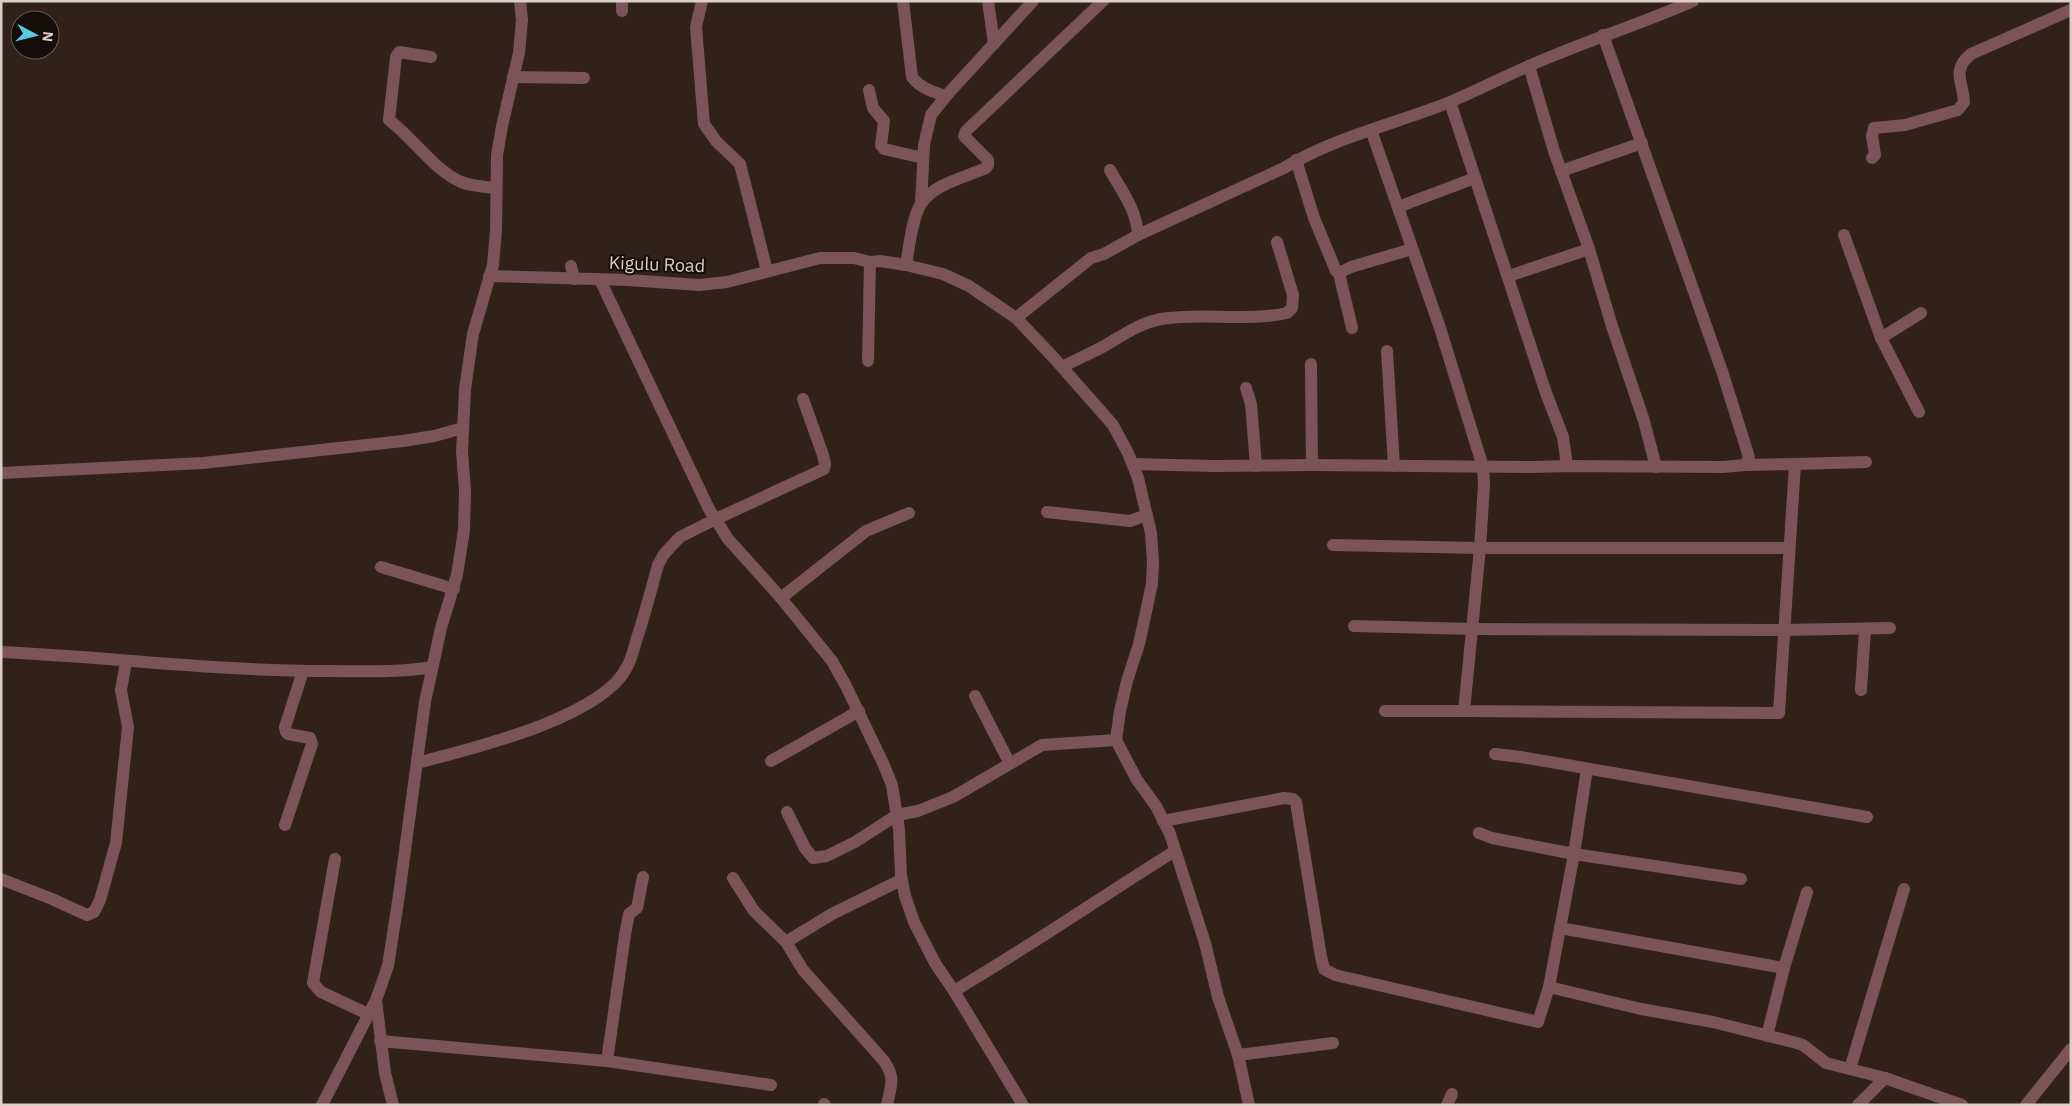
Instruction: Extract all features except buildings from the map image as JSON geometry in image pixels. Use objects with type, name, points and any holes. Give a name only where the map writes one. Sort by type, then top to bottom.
[{"type":"street","points":[[322,1105],[376,1000],[388,966],[432,667],[454,589],[464,530],[462,428],[469,353],[495,248],[496,188],[500,138],[521,36],[520,1]]},
{"type":"street","points":[[702,1],[696,27],[704,124],[716,141],[740,164],[767,271]]},
{"type":"street","points":[[904,1],[912,77],[926,89],[946,96]]},
{"type":"street","points":[[988,1],[994,44]]},
{"type":"street","points":[[906,265],[916,218],[921,204],[924,145],[931,116],[946,96],[1033,1]]},
{"type":"street","points":[[921,204],[942,186],[986,168],[988,160],[967,141],[964,136],[966,131],[1103,1]]},
{"type":"street","points":[[1016,318],[1091,258],[1104,254],[1138,235],[1284,168],[1296,160],[1371,130],[1450,102],[1604,35],[1656,18],[1678,4],[1693,1]]},
{"type":"street","points":[[1872,158],[1875,155],[1872,136],[1874,128],[1905,125],[1958,110],[1962,107],[1964,97],[1961,88],[1960,68],[1971,54],[2071,10]]},
{"type":"street","points":[[1604,35],[1722,371],[1749,458],[1745,465]]},
{"type":"street","points":[[431,57],[399,52],[396,56],[389,120],[448,174],[468,184],[496,188]]},
{"type":"street","points":[[1529,66],[1561,171],[1589,249],[1612,326],[1644,421],[1656,467]]},
{"type":"street","points":[[513,77],[584,78]]},
{"type":"street","points":[[869,90],[873,108],[884,122],[881,145],[884,149],[923,158]]},
{"type":"street","points":[[1450,102],[1546,392],[1563,437],[1567,466]]},
{"type":"street","points":[[1371,130],[1478,444],[1483,467],[1484,485],[1480,548],[1464,711]]},
{"type":"street","points":[[1561,171],[1642,143]]},
{"type":"street","points":[[1296,160],[1314,218],[1336,271],[1339,273],[1352,328]]},
{"type":"street","points":[[1110,170],[1137,221],[1138,235]]},
{"type":"street","points":[[1398,207],[1475,178]]},
{"type":"street","points":[[1844,236],[1881,338],[1919,412]]},
{"type":"street","points":[[1062,367],[1148,322],[1176,317],[1242,317],[1287,313],[1292,308],[1293,295],[1277,242]]},
{"type":"street","points":[[1339,273],[1351,267],[1412,249]]},
{"type":"street","points":[[1509,276],[1589,249]]},
{"type":"street","name":"Kigulu Road","points":[[489,276],[572,272],[600,280],[699,285],[727,282],[820,258],[854,258],[870,262],[880,261],[906,265],[943,274],[969,286],[1016,318],[1113,425],[1133,464],[1147,515],[1151,533],[1152,584],[1139,644],[1120,711],[1116,740]]},
{"type":"street","points":[[868,361],[870,262]]},
{"type":"street","points":[[600,280],[701,495],[728,539],[781,598],[832,661],[859,711],[892,785],[897,815],[902,880],[905,896],[914,922],[935,963],[1023,1105]]},
{"type":"street","points":[[1881,338],[1921,313]]},
{"type":"street","points":[[1387,351],[1394,466]]},
{"type":"street","points":[[1311,364],[1312,465]]},
{"type":"street","points":[[1246,388],[1251,404],[1256,466]]},
{"type":"street","points":[[417,764],[480,746],[566,715],[609,690],[628,665],[658,565],[664,554],[680,537],[824,469],[823,455],[803,399]]},
{"type":"street","points":[[1,473],[203,463],[403,441],[434,436],[462,428]]},
{"type":"street","points":[[1133,464],[1723,467],[1866,462]]},
{"type":"street","points":[[1384,711],[1779,713],[1795,464]]},
{"type":"street","points":[[1047,512],[1130,521],[1147,515]]},
{"type":"street","points":[[781,598],[866,531],[909,513]]},
{"type":"street","points":[[1333,545],[1480,548],[1789,548]]},
{"type":"street","points":[[381,567],[454,589]]},
{"type":"street","points":[[1354,626],[1473,629],[1866,630],[1890,628]]},
{"type":"street","points":[[1861,690],[1866,630]]},
{"type":"street","points":[[1,652],[190,667],[303,671],[395,671],[432,667]]},
{"type":"street","points":[[1,879],[52,899],[87,916],[94,912],[100,900],[116,844],[128,727],[121,690],[126,662]]},
{"type":"street","points":[[285,825],[312,744],[310,738],[288,734],[285,727],[303,671]]},
{"type":"street","points":[[975,696],[1009,762]]},
{"type":"street","points":[[771,761],[859,711]]},
{"type":"street","points":[[786,812],[805,848],[813,858],[827,856],[855,842],[897,815],[918,812],[953,797],[1009,762],[1042,745],[1116,740],[1137,780],[1156,806],[1175,852],[1205,943],[1218,997],[1238,1055],[1249,1105]]},
{"type":"street","points":[[1496,754],[1867,817]]},
{"type":"street","points":[[1163,821],[1284,798],[1293,799],[1296,802],[1324,970],[1335,975],[1538,1022],[1549,987],[1574,854],[1587,769]]},
{"type":"street","points":[[1479,833],[1492,838],[1574,854],[1741,879]]},
{"type":"street","points":[[954,991],[1047,935],[1102,896],[1175,852]]},
{"type":"street","points":[[336,859],[313,983],[321,992],[368,1014]]},
{"type":"street","points":[[607,1062],[625,935],[629,914],[637,908],[642,877]]},
{"type":"street","points":[[733,878],[754,911],[786,942],[803,970],[884,1061],[891,1072],[892,1080],[887,1105]]},
{"type":"street","points":[[786,942],[832,914],[902,880]]},
{"type":"street","points":[[1850,1069],[1904,889]]},
{"type":"street","points":[[1767,1036],[1784,968],[1808,892]]},
{"type":"street","points":[[1560,928],[1784,968]]},
{"type":"street","points":[[1549,987],[1633,1007],[1713,1022],[1803,1045],[1825,1062],[1885,1078],[1962,1105]]},
{"type":"street","points":[[376,1000],[385,1073],[393,1105]]},
{"type":"street","points":[[380,1041],[607,1062],[771,1085]]},
{"type":"street","points":[[1238,1055],[1333,1042]]},
{"type":"street","points":[[2026,1105],[2071,1049]]},
{"type":"street","points":[[1858,1105],[1885,1078]]}]
